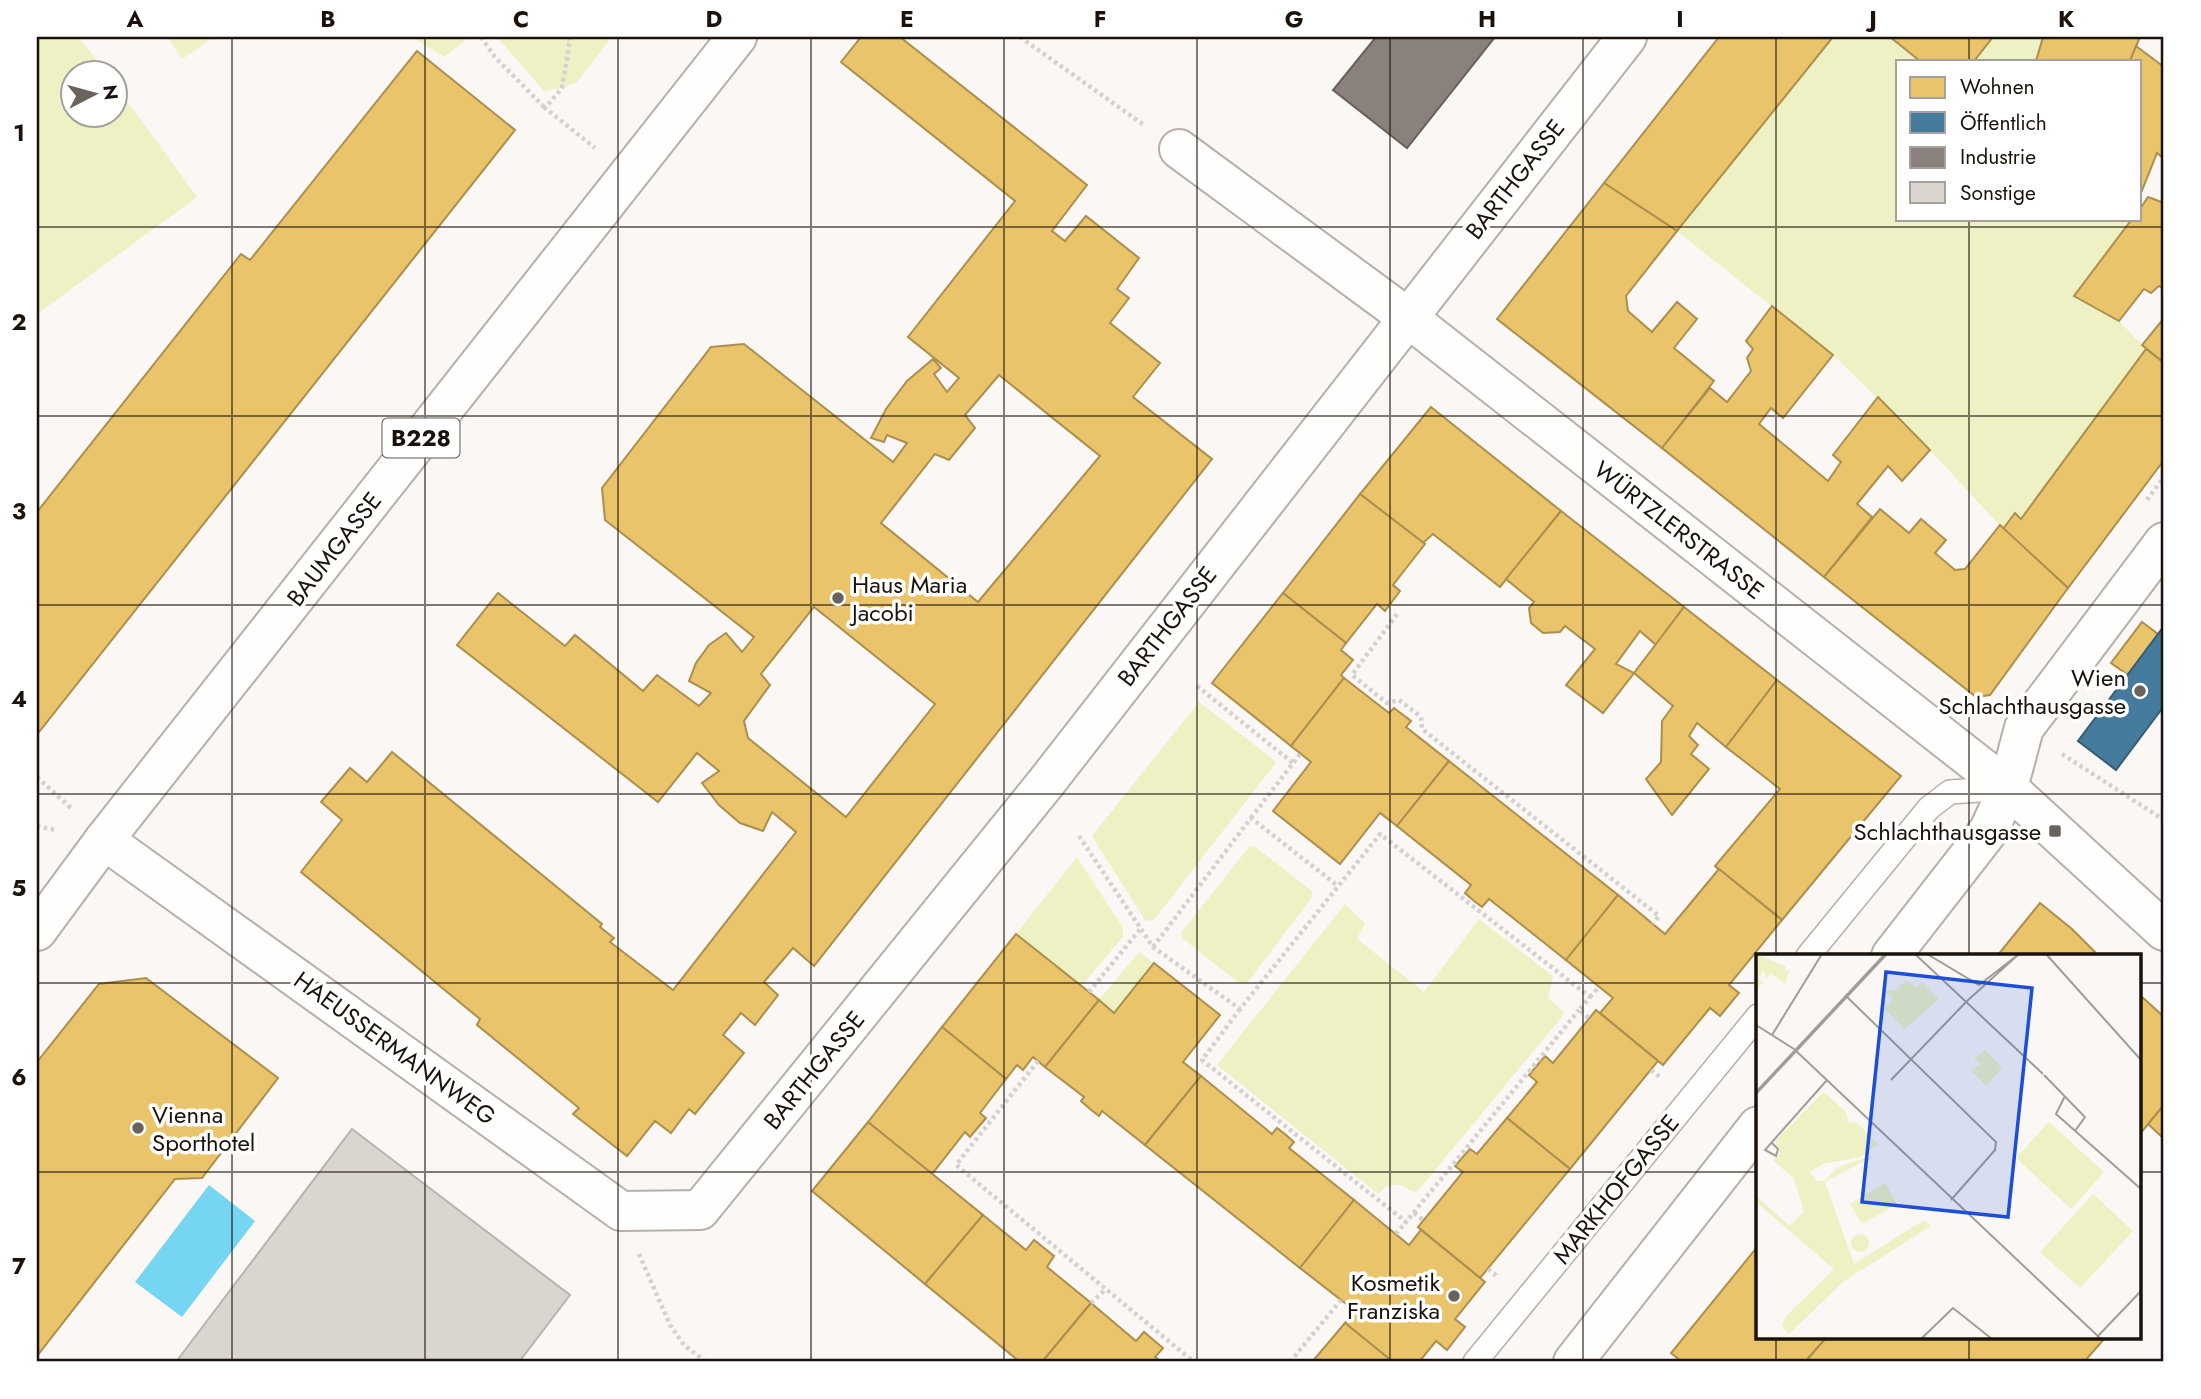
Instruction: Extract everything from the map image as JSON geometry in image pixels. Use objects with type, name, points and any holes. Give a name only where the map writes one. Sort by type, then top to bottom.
[{"type":"street","name":"BAUMGASSE","points":[[37,931],[104,840],[737,37]]},
{"type":"street","name":"BARTHGASSE","points":[[621,1211],[700,1210],[1045,784],[1627,37]]},
{"type":"street","name":"WÜRTZLERSTRASSE","points":[[1179,149],[1407,317],[2008,788],[2164,930]]},
{"type":"street","points":[[1893,954],[1989,830],[2008,788],[2024,728],[2164,542]]},
{"type":"street","name":"HAEUSSERMANNWEG","points":[[104,840],[621,1211]]},
{"type":"street","points":[[1573,1362],[1756,1129]]},
{"type":"lane","points":[[1810,954],[1929,808],[1950,792],[2008,788]]},
{"type":"lane","name":"MARKHOFGASSE","points":[[1475,1362],[1756,1018]]},
{"type":"path","points":[[481,37],[495,57],[545,108],[628,175]]},
{"type":"path","points":[[545,108],[562,88],[569,37]]},
{"type":"path","points":[[1020,37],[1070,75],[1179,149]]},
{"type":"path","points":[[1397,614],[1352,674],[1387,703],[1399,700],[1421,717],[1422,729],[1659,916],[1653,924]]},
{"type":"path","points":[[1353,685],[1357,679]]},
{"type":"path","points":[[1197,686],[1293,762]]},
{"type":"path","points":[[2056,750],[2164,820]]},
{"type":"path","points":[[1153,947],[1300,754]]},
{"type":"path","points":[[1251,818],[1338,886]]},
{"type":"path","points":[[1406,1222],[1202,1060],[1380,834],[1590,997]]},
{"type":"path","points":[[1079,835],[1153,947],[1240,1009]]},
{"type":"path","points":[[1089,992],[1141,928]]},
{"type":"path","points":[[1396,1234],[1599,987]]},
{"type":"path","points":[[1579,1010],[1589,1018]]},
{"type":"path","points":[[1038,1061],[956,1165],[1194,1362]]},
{"type":"path","points":[[621,1211],[670,1325],[684,1345],[706,1362]]},
{"type":"path","points":[[1414,1213],[1423,1220]]},
{"type":"path","points":[[1091,1303],[1105,1289]]},
{"type":"path","points":[[1290,1362],[1341,1300]]},
{"type":"green space","points":[[37,37],[79,37],[96,60],[60,60],[60,130],[130,130],[130,105],[197,197],[37,314]]},
{"type":"green space","points":[[168,37],[214,37],[182,59]]},
{"type":"green space","points":[[412,37],[464,37],[466,40],[444,57]]},
{"type":"green space","points":[[497,37],[612,37],[577,82],[544,91]]},
{"type":"green space","points":[[1833,37],[1890,37],[1919,60],[1896,60],[1896,220],[2131,220],[2074,295],[2119,321],[2146,349],[2021,519],[2015,513],[2003,529],[1930,450],[1833,355],[1677,231]]},
{"type":"green space","points":[[1993,37],[2043,37],[2036,60],[1975,60]]},
{"type":"green space","points":[[1199,702],[1274,760],[1275,764],[1153,921],[1145,920],[1092,836]]},
{"type":"green space","points":[[1254,846],[1312,891],[1312,897],[1247,983],[1240,984],[1182,938],[1181,933],[1249,847]]},
{"type":"green space","points":[[1077,857],[1123,928],[1123,936],[1082,986],[1016,934]]},
{"type":"green space","points":[[1345,904],[1365,923],[1357,939],[1424,992],[1479,919],[1553,976],[1548,998],[1565,1013],[1416,1193],[1398,1184],[1385,1187],[1378,1194],[1217,1065]]},
{"type":"green space","points":[[1139,952],[1154,963],[1114,1013],[1099,1000]]},
{"type":"water","points":[[209,1185],[255,1221],[182,1317],[135,1282]]},
{"type":"building: Wohnen","name":"Haus Maria Jacobi","points":[[861,37],[900,37],[1087,185],[1052,231],[1065,241],[1086,216],[1139,258],[1117,289],[1129,298],[1110,323],[1160,363],[1133,397],[1212,459],[814,966],[793,948],[764,982],[778,995],[755,1025],[741,1013],[723,1035],[744,1053],[695,1114],[689,1109],[671,1133],[655,1121],[627,1156],[573,1114],[579,1108],[477,1025],[480,1019],[301,872],[342,820],[321,802],[350,768],[367,782],[392,752],[602,924],[600,927],[614,938],[610,942],[673,990],[796,832],[772,812],[763,831],[740,823],[719,805],[702,783],[719,771],[697,753],[658,802],[457,645],[498,593],[565,646],[575,635],[643,691],[657,675],[699,706],[711,693],[689,681],[696,663],[709,645],[726,633],[742,652],[754,637],[605,520],[602,488],[711,347],[744,344],[893,462],[907,443],[887,435],[884,442],[871,438],[886,409],[907,381],[933,359],[941,368],[934,374],[947,392],[959,378],[908,337],[1015,201],[841,62]],"holes":[[[999,375],[1100,456],[978,602],[881,523],[935,454],[949,460],[975,428],[965,415]],[[814,607],[935,704],[846,817],[748,738],[744,721],[770,685],[761,674]]]},
{"type":"building: Wohnen","points":[[1719,37],[1833,37],[1677,231],[1604,183]]},
{"type":"building: Wohnen","points":[[1890,37],[1993,37],[1975,60],[1919,60]]},
{"type":"building: Wohnen","points":[[2043,37],[2140,37],[2130,60],[2036,60]]},
{"type":"building: Wohnen","points":[[2136,46],[2164,67],[2164,159],[2157,153],[2142,190],[2142,60],[2130,60]]},
{"type":"building: Wohnen","points":[[417,51],[515,130],[39,732],[37,731],[37,512],[241,254],[250,260]]},
{"type":"building: Wohnen","points":[[1604,183],[1677,231],[1626,296],[1628,311],[1652,332],[1677,302],[1697,319],[1674,348],[1714,381],[1662,448],[1497,319]]},
{"type":"building: Wohnen","points":[[2148,197],[2164,203],[2164,289],[2159,286],[2151,293],[2144,289],[2119,321],[2074,296],[2131,220],[2142,220],[2142,206]]},
{"type":"building: Wohnen","points":[[1772,306],[1833,355],[1783,418],[1771,408],[1759,424],[1828,481],[1841,462],[1833,455],[1878,397],[1930,450],[1902,481],[1888,466],[1857,504],[1872,517],[1824,577],[1662,448],[1710,388],[1727,402],[1751,371],[1747,358],[1753,349],[1746,341]]},
{"type":"building: Wohnen","points":[[2164,318],[2164,363],[2142,345]]},
{"type":"building: Wohnen","points":[[2146,349],[2164,363],[2164,460],[2068,588],[2003,529],[2015,513],[2021,519]]},
{"type":"building: Wohnen","points":[[1431,407],[1561,511],[1500,587],[1433,534],[1423,543],[1360,494]]},
{"type":"building: Wohnen","points":[[1360,494],[1425,544],[1393,585],[1400,591],[1385,611],[1377,604],[1346,643],[1283,593]]},
{"type":"building: Wohnen","points":[[1880,509],[1909,533],[1921,519],[1946,540],[1935,553],[1955,570],[1965,569],[2000,525],[2068,588],[1990,695],[1976,697],[1824,577]]},
{"type":"building: Wohnen","points":[[1561,511],[1684,607],[1656,645],[1640,631],[1616,664],[1634,673],[1603,713],[1566,685],[1595,649],[1565,626],[1560,632],[1543,633],[1531,623],[1529,608],[1534,602],[1506,579]]},
{"type":"building: Wohnen","points":[[1283,593],[1346,643],[1341,650],[1353,660],[1341,675],[1344,678],[1291,746],[1212,683]]},
{"type":"building: Wohnen","points":[[1684,607],[1777,680],[1726,747],[1697,723],[1689,736],[1698,745],[1691,754],[1709,769],[1672,815],[1646,779],[1661,762],[1662,721],[1673,706],[1634,673]]},
{"type":"building: Wohnen","points":[[2142,622],[2158,634],[2128,675],[2111,663]]},
{"type":"building: Wohnen","points":[[1344,678],[1389,713],[1394,708],[1411,721],[1406,727],[1449,761],[1397,826],[1380,813],[1340,864],[1273,811],[1311,762],[1291,746]]},
{"type":"building: Wohnen","points":[[1777,680],[1901,776],[1782,920],[1715,866],[1780,789],[1726,747]]},
{"type":"building: Wohnen","points":[[1449,761],[1618,895],[1566,960],[1489,899],[1482,907],[1474,901],[1465,893],[1471,885],[1397,826]]},
{"type":"building: Wohnen","points":[[1719,869],[1782,920],[1729,985],[1739,993],[1720,1016],[1710,1008],[1663,1065],[1600,1013],[1613,998],[1566,960],[1618,895],[1665,934]]},
{"type":"building: Wohnen","points":[[2040,903],[2097,954],[1999,954]]},
{"type":"building: Wohnen","points":[[1016,934],[1099,1000],[1045,1067],[1033,1057],[1023,1070],[1017,1065],[1006,1079],[942,1027]]},
{"type":"building: Wohnen","points":[[1154,963],[1220,1015],[1183,1062],[1201,1076],[1145,1145],[1102,1111],[1099,1116],[1090,1109],[1081,1101],[1084,1097],[1045,1067],[1099,1000],[1114,1013]]},
{"type":"building: Wohnen","name":"Vienna Sporthotel","points":[[146,978],[278,1078],[202,1178],[175,1179],[37,1356],[37,1062],[99,984]]},
{"type":"building: Wohnen","points":[[2142,997],[2164,1017],[2164,1105],[2142,1132]]},
{"type":"building: Wohnen","points":[[1596,1010],[1658,1061],[1570,1169],[1507,1118],[1537,1082],[1529,1075],[1545,1056],[1553,1063]]},
{"type":"building: Wohnen","points":[[942,1027],[1006,1079],[980,1113],[986,1118],[970,1137],[965,1132],[932,1174],[868,1122]]},
{"type":"building: Wohnen","points":[[1201,1076],[1272,1134],[1277,1128],[1286,1135],[1294,1142],[1289,1148],[1354,1200],[1300,1268],[1145,1145]]},
{"type":"building: Wohnen","points":[[2164,1105],[2164,1139],[2148,1124]]},
{"type":"building: Wohnen","points":[[1507,1118],[1570,1169],[1480,1278],[1418,1227],[1463,1172],[1455,1166],[1470,1149],[1477,1154]]},
{"type":"building: Wohnen","points":[[868,1122],[983,1215],[925,1284],[812,1191]]},
{"type":"building: Wohnen","points":[[1354,1200],[1409,1245],[1421,1230],[1485,1282],[1455,1319],[1465,1327],[1447,1350],[1436,1341],[1419,1362],[1393,1362],[1345,1323],[1355,1311],[1300,1268]]},
{"type":"building: Wohnen","points":[[983,1215],[1026,1250],[1034,1240],[1054,1256],[1047,1267],[1091,1303],[1042,1362],[1020,1362],[925,1284]]},
{"type":"building: Wohnen","points":[[1756,1248],[1756,1340],[1824,1340],[1805,1362],[1682,1362],[1671,1353]]},
{"type":"building: Wohnen","points":[[1091,1303],[1136,1341],[1144,1332],[1163,1348],[1155,1357],[1162,1362],[1042,1362]]},
{"type":"building: Wohnen","points":[[1345,1323],[1393,1362],[1312,1362]]},
{"type":"building: Wohnen","points":[[1824,1340],[2103,1340],[2084,1362],[1805,1362]]},
{"type":"building: Öffentlich","name":"Wien Schlachthausgasse","points":[[2164,626],[2164,706],[2116,770],[2078,741]]},
{"type":"building: Industrie","points":[[1376,37],[1495,37],[1407,148],[1333,90]]},
{"type":"building: Sonstige","points":[[352,1129],[570,1295],[519,1362],[176,1362]]},
{"type":"place","name":"Haus Maria Jacobi","points":[[838,598]]},
{"type":"place","name":"Wien Schlachthausgasse","points":[[2140,691]]},
{"type":"place","name":"Schlachthausgasse","points":[[2055,831]]},
{"type":"place","name":"Vienna Sporthotel","points":[[138,1128]]},
{"type":"place","name":"Kosmetik Franziska","points":[[1454,1296]]}]
